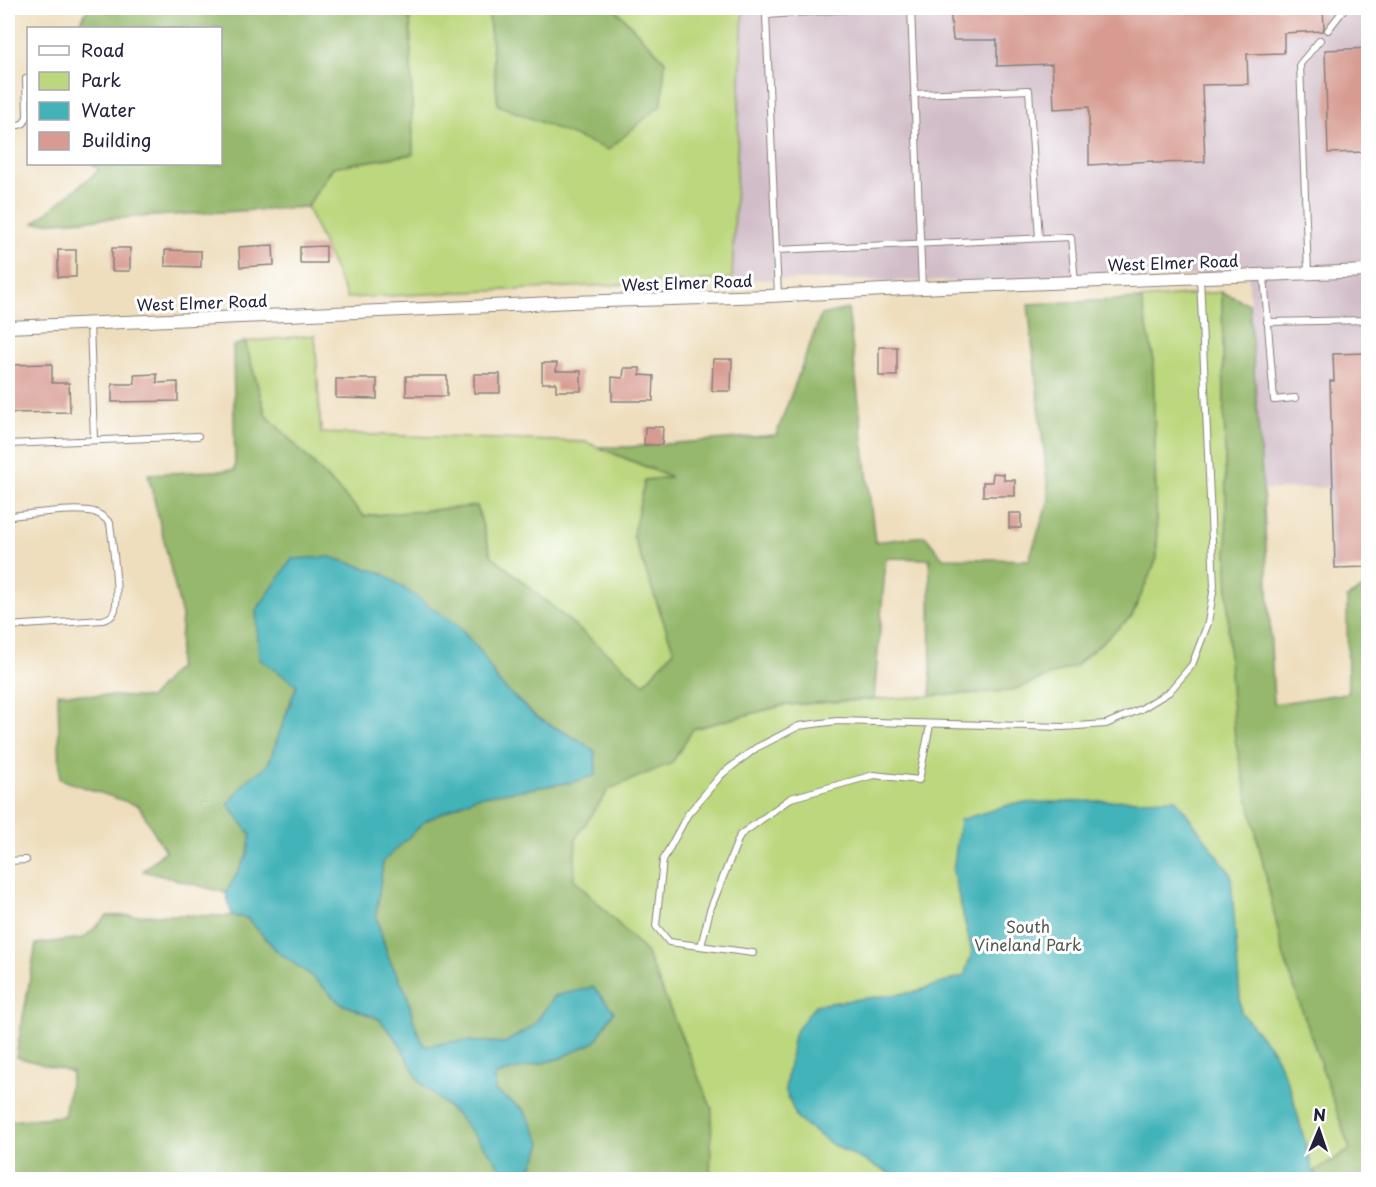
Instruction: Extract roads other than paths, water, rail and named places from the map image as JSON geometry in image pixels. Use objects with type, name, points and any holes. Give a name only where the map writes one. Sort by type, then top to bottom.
[{"type":"street","name":"West Elmer Road","points":[[8,327],[1368,271]]},
{"type":"lane","points":[[778,296],[766,15],[866,8]]},
{"type":"lane","points":[[911,8],[922,288]]},
{"type":"lane","points":[[1328,30],[1345,8]]},
{"type":"lane","points":[[1308,274],[1300,64],[1320,39]]},
{"type":"lane","points":[[8,125],[24,123],[27,117],[26,79]]},
{"type":"lane","points":[[914,94],[1029,90],[1039,238]]},
{"type":"lane","points":[[776,250],[1071,237],[1075,282]]},
{"type":"lane","points":[[1264,276],[1274,400],[1295,398]]},
{"type":"lane","points":[[753,953],[669,942],[656,926],[663,860],[688,814],[722,774],[756,748],[799,726],[837,721],[1063,728],[1106,724],[1141,709],[1169,692],[1191,665],[1208,623],[1214,586],[1200,278]]},
{"type":"lane","points":[[1268,322],[1368,320]]},
{"type":"lane","points":[[90,323],[94,440]]},
{"type":"lane","points":[[8,444],[198,436]]},
{"type":"lane","points":[[8,518],[77,510],[94,512],[104,517],[110,523],[117,594],[116,610],[111,617],[103,620],[8,626]]},
{"type":"lane","points":[[701,946],[710,910],[740,835],[791,798],[874,775],[919,780],[930,724]]},
{"type":"lane","points":[[8,861],[26,860]]},
{"type":"water","points":[[330,557],[382,573],[458,626],[481,652],[499,683],[536,717],[582,742],[595,752],[596,775],[573,782],[476,797],[425,821],[383,862],[376,916],[388,957],[406,992],[415,1025],[424,1046],[460,1041],[505,1043],[533,1026],[555,996],[593,987],[614,1011],[595,1042],[561,1058],[495,1075],[495,1091],[524,1110],[542,1144],[528,1176],[506,1179],[494,1158],[458,1116],[420,1082],[398,1041],[379,1019],[340,1003],[309,974],[278,952],[247,918],[232,916],[226,893],[247,856],[251,835],[228,804],[245,782],[268,765],[297,685],[259,659],[256,611],[292,559]]},
{"type":"water","points":[[1176,799],[1231,874],[1241,1012],[1274,1052],[1291,1090],[1313,1172],[1320,1179],[901,1179],[833,1145],[797,1119],[785,1089],[794,1034],[815,1005],[914,992],[964,976],[972,952],[953,872],[960,820],[1015,803]]},
{"type":"park label","name":"South Vineland Park","points":[[1028,935]]}]
